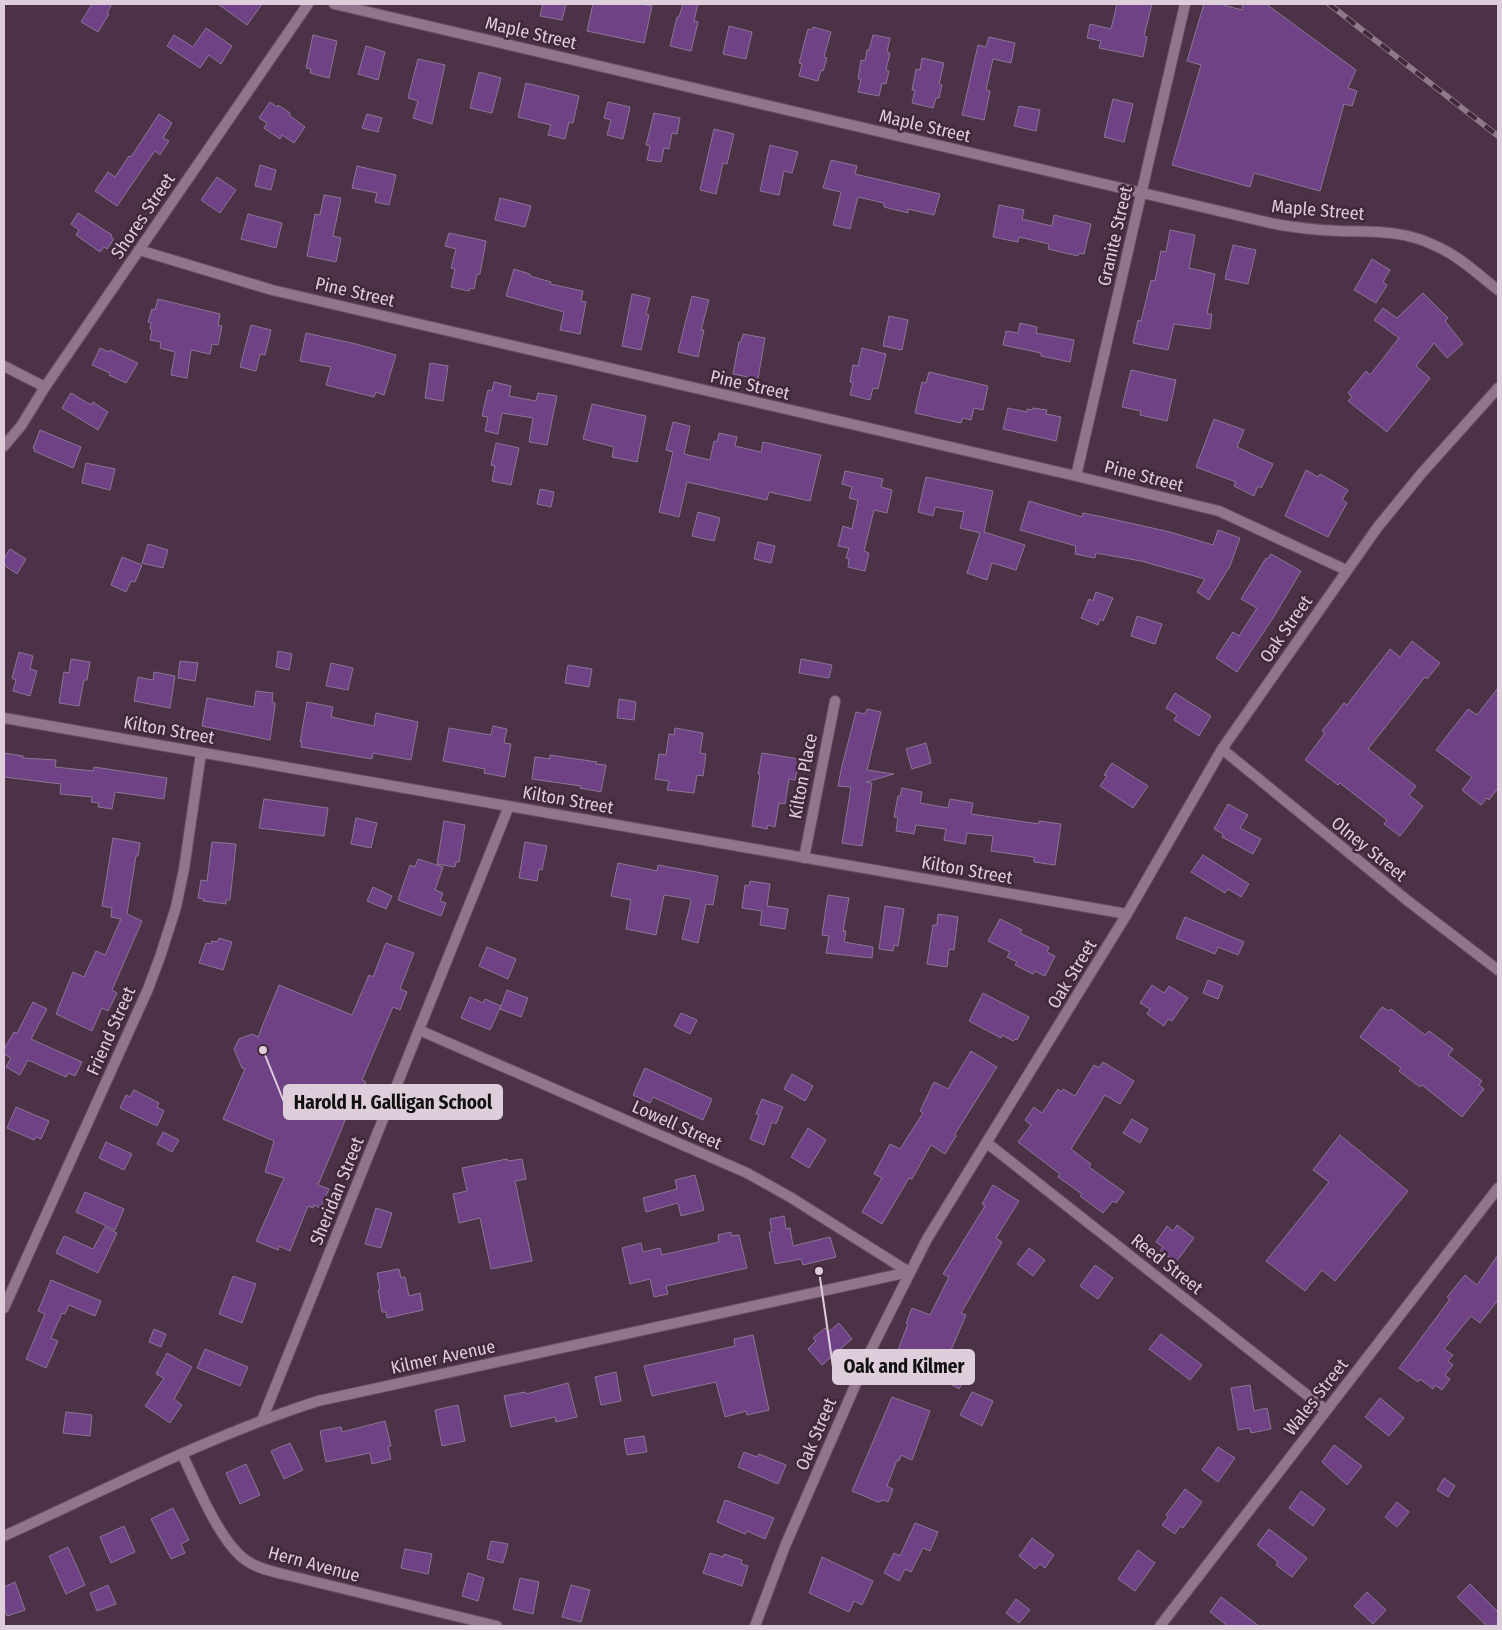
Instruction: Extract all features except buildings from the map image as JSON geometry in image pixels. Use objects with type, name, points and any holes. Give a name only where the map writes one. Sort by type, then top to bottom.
[{"type":"street","name":"Shores Street","points":[[4,446],[21,426],[45,387],[308,4]]},
{"type":"street","name":"Maple Street","points":[[334,4],[1141,193],[1294,227],[1342,231],[1377,231],[1405,235],[1443,249],[1498,290]]},
{"type":"street","name":"Granite Street","points":[[1076,476],[1185,4]]},
{"type":"street","name":"Pine Street","points":[[139,250],[272,290],[1076,476],[1219,511],[1346,570]]},
{"type":"street","points":[[4,366],[45,387]]},
{"type":"street","name":"Oak Street","points":[[755,1626],[786,1546],[864,1365],[927,1239],[1128,914],[1222,749],[1377,528],[1413,484],[1498,388]]},
{"type":"street","name":"Kilton Place","points":[[804,858],[835,701]]},
{"type":"street","name":"Kilton Street","points":[[4,718],[1128,914]]},
{"type":"street","name":"Olney Street","points":[[1222,749],[1408,901],[1498,970]]},
{"type":"street","name":"Friend Street","points":[[4,1308],[148,990],[160,957],[179,895],[201,752]]},
{"type":"street","name":"Sheridan Street","points":[[262,1420],[509,806]]},
{"type":"street","name":"Lowell Street","points":[[419,1030],[748,1173],[909,1272]]},
{"type":"street","name":"Reed Street","points":[[987,1143],[1326,1410]]},
{"type":"street","name":"Wales Street","points":[[1160,1626],[1498,1188]]},
{"type":"street","name":"Kilmer Avenue","points":[[4,1536],[182,1454],[262,1420],[318,1401],[909,1272]]},
{"type":"street","name":"Hern Avenue","points":[[182,1454],[226,1541],[240,1555],[254,1565],[287,1575],[497,1626]]},
{"type":"railway","points":[[1329,4],[1498,136]]},
{"type":"place","name":"Harold H. Galligan School","points":[[263,1050]]},
{"type":"place","name":"Oak and Kilmer","points":[[819,1271]]}]
